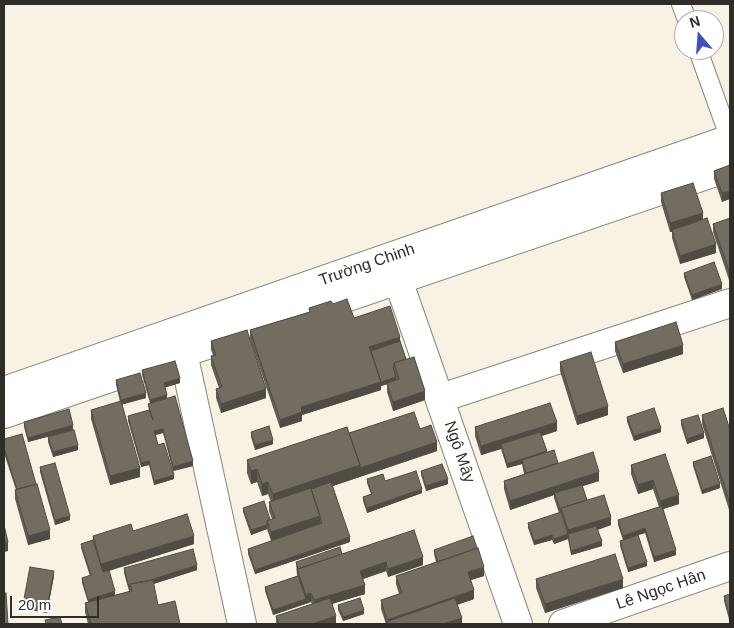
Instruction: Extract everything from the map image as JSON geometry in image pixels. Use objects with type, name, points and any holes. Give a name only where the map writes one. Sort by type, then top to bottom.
[{"type":"street","name":"Trường Chinh","points":[[4,391],[730,139]]},
{"type":"street","name":"Trường Chinh","points":[[4,414],[730,167]]},
{"type":"street","name":"Ngô Mây","points":[[398,280],[441,398],[518,624]]},
{"type":"street","points":[[441,398],[730,303]]},
{"type":"street","points":[[183,353],[242,624]]},
{"type":"street","name":"Lê Ngọc Hân","points":[[563,624],[730,566]]},
{"type":"lane","points":[[702,60],[730,139]]},
{"type":"building","points":[[730,165],[730,191],[722,193],[714,171]]},
{"type":"building","points":[[693,183],[703,213],[670,223],[661,193]]},
{"type":"building","points":[[707,218],[716,244],[680,256],[672,230]]},
{"type":"building","points":[[730,218],[730,274],[713,224]]},
{"type":"building","points":[[714,262],[722,284],[692,295],[684,273]]},
{"type":"building","points":[[347,299],[354,318],[390,306],[400,337],[369,347],[381,382],[301,407],[302,412],[280,420],[250,330],[310,312],[309,308],[331,301],[333,304]]},
{"type":"building","points":[[676,322],[683,345],[623,364],[615,342]]},
{"type":"building","points":[[247,330],[266,389],[221,404],[216,389],[222,387],[211,356],[216,355],[211,341]]},
{"type":"building","points":[[400,341],[406,359],[394,363],[393,367],[396,377],[381,382],[371,351]]},
{"type":"building","points":[[591,352],[608,406],[577,416],[560,362]]},
{"type":"building","points":[[414,357],[425,391],[393,402],[387,383],[399,379],[394,363]]},
{"type":"building","points":[[175,361],[180,378],[164,383],[167,395],[150,400],[142,370]]},
{"type":"building","points":[[140,373],[146,393],[121,400],[116,380]]},
{"type":"building","points":[[175,396],[193,461],[173,467],[163,429],[154,431],[158,445],[164,443],[174,475],[154,481],[149,461],[141,463],[128,416],[149,410],[153,420],[148,404]]},
{"type":"building","points":[[121,401],[140,468],[110,476],[91,410]]},
{"type":"building","points":[[550,403],[557,422],[481,446],[475,427]]},
{"type":"building","points":[[654,408],[661,428],[634,436],[627,417]]},
{"type":"building","points":[[723,408],[730,430],[730,504],[702,415]]},
{"type":"building","points":[[69,409],[73,425],[28,438],[24,422]]},
{"type":"building","points":[[414,412],[420,429],[431,425],[437,442],[360,468],[349,433]]},
{"type":"building","points":[[698,415],[704,433],[687,439],[681,420]]},
{"type":"building","points":[[269,426],[273,440],[255,445],[251,432]]},
{"type":"building","points":[[347,427],[360,465],[273,494],[268,482],[262,484],[257,469],[251,471],[247,460]]},
{"type":"building","points":[[74,430],[78,445],[53,452],[48,437]]},
{"type":"building","points":[[540,432],[547,451],[507,464],[501,444]]},
{"type":"building","points":[[22,434],[36,484],[17,489],[4,448],[4,439]]},
{"type":"building","points":[[554,450],[558,463],[526,473],[522,460]]},
{"type":"building","points":[[593,452],[599,472],[510,501],[504,481]]},
{"type":"building","points":[[665,454],[679,495],[660,501],[653,480],[638,485],[631,465]]},
{"type":"building","points":[[711,456],[720,484],[702,490],[693,462]]},
{"type":"building","points":[[55,463],[70,516],[55,520],[40,467]]},
{"type":"building","points":[[442,464],[448,479],[426,486],[421,471]]},
{"type":"building","points":[[416,471],[422,489],[367,508],[363,497],[372,494],[367,479],[383,474],[385,481]]},
{"type":"building","points":[[331,482],[350,537],[255,570],[248,549],[322,523],[311,489]]},
{"type":"building","points":[[37,484],[50,530],[28,536],[15,490]]},
{"type":"building","points":[[582,485],[587,500],[561,508],[561,512],[554,493]]},
{"type":"building","points":[[311,488],[320,516],[271,532],[267,521],[275,518],[269,502]]},
{"type":"building","points":[[604,495],[611,517],[568,530],[561,508]]},
{"type":"building","points":[[264,501],[270,519],[267,521],[267,525],[251,530],[243,508]]},
{"type":"building","points":[[662,506],[676,550],[654,557],[645,528],[623,536],[618,520]]},
{"type":"building","points":[[561,512],[568,534],[554,539],[552,535],[534,541],[528,523]]},
{"type":"building","points":[[187,514],[194,536],[101,564],[93,536],[131,524],[133,531]]},
{"type":"building","points":[[4,525],[8,542],[4,543]]},
{"type":"building","points":[[596,526],[602,541],[571,551],[568,534]]},
{"type":"building","points":[[414,530],[423,557],[388,569],[386,562],[360,571],[365,585],[314,600],[311,593],[306,595],[297,569]]},
{"type":"building","points":[[638,535],[647,562],[628,568],[620,541]]},
{"type":"building","points":[[473,536],[477,548],[438,562],[434,550]]},
{"type":"building","points":[[93,540],[103,572],[109,570],[115,591],[88,600],[82,578],[91,575],[81,544]]},
{"type":"building","points":[[340,547],[342,554],[298,569],[296,562]]},
{"type":"building","points":[[478,548],[484,567],[468,572],[474,590],[387,620],[381,600],[402,593],[396,576]]},
{"type":"building","points":[[193,549],[197,565],[151,580],[130,584],[129,587],[124,568]]},
{"type":"building","points":[[615,554],[623,579],[545,604],[536,579]]},
{"type":"building","points":[[30,567],[54,571],[47,608],[23,604]]},
{"type":"building","points":[[298,576],[306,599],[273,610],[265,587]]},
{"type":"building","points":[[153,580],[158,605],[175,601],[180,624],[88,624],[91,623],[85,603],[132,591],[130,584]]},
{"type":"building","points":[[6,593],[8,624],[4,624],[4,594]]},
{"type":"building","points":[[730,594],[730,618],[724,596]]},
{"type":"building","points":[[330,598],[336,616],[312,624],[279,624],[276,616]]},
{"type":"building","points":[[360,598],[364,610],[343,617],[338,605]]},
{"type":"building","points":[[455,598],[462,618],[443,624],[387,624],[386,622]]},
{"type":"building","points":[[60,617],[62,624],[46,624],[45,620]]}]
